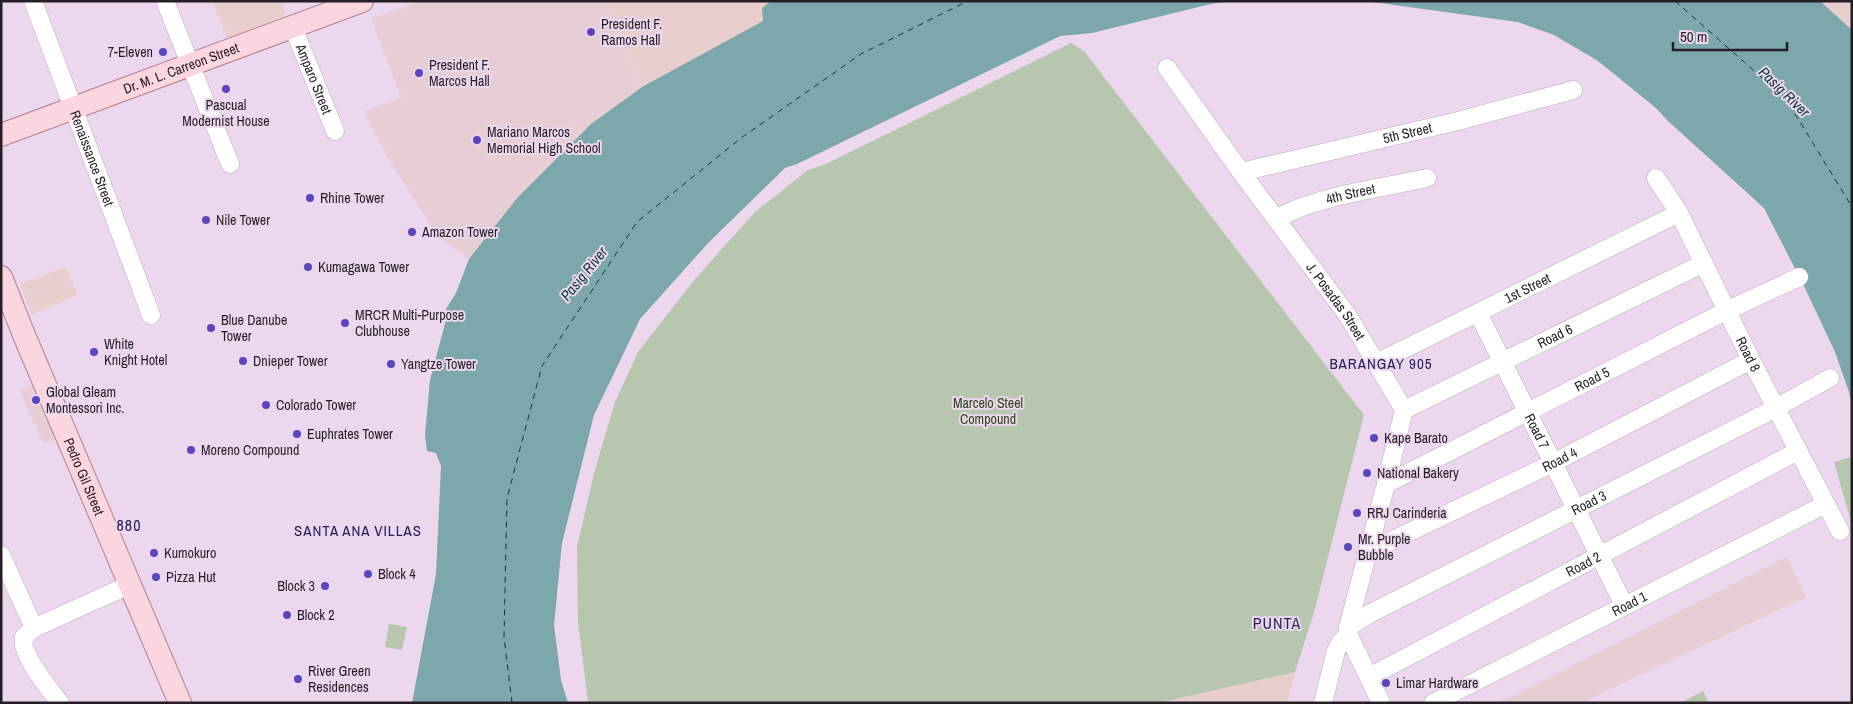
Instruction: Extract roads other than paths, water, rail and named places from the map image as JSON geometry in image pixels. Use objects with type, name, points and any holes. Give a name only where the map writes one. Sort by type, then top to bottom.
[{"type":"main road","name":"Dr. M. L. Carreon Street","points":[[1,135],[362,1]]},
{"type":"main road","name":"Pedro Gil Street","points":[[1,277],[180,703]]},
{"type":"street","name":"Renaissance Street","points":[[33,1],[151,315]]},
{"type":"street","points":[[165,1],[230,164]]},
{"type":"street","name":"Amparo Street","points":[[293,27],[335,131]]},
{"type":"street","name":"J. Posadas Street","points":[[1168,68],[1241,172],[1348,316],[1404,410]]},
{"type":"street","name":"5th Street","points":[[1241,172],[1458,121],[1573,90]]},
{"type":"street","name":"4th Street","points":[[1276,219],[1286,213],[1323,200],[1427,178]]},
{"type":"street","name":"Road 8","points":[[1656,178],[1679,212],[1728,310],[1750,360],[1840,531]]},
{"type":"street","name":"1st Street","points":[[1376,363],[1679,212]]},
{"type":"street","name":"Road 6","points":[[1404,410],[1704,263]]},
{"type":"street","name":"Road 5","points":[[1386,484],[1728,310],[1799,277]]},
{"type":"street","name":"Road 7","points":[[1478,313],[1624,605]]},
{"type":"street","name":"Road 4","points":[[1366,553],[1553,463],[1750,360]]},
{"type":"street","name":"Road 3","points":[[1348,630],[1371,613],[1776,408],[1830,378]]},
{"type":"street","points":[[1323,703],[1336,651],[1348,630],[1366,553],[1386,484],[1404,410]]},
{"type":"street","name":"Road 2","points":[[1369,677],[1798,451]]},
{"type":"street","name":"Road 1","points":[[1433,703],[1826,504]]},
{"type":"street","points":[[1,555],[34,628]]},
{"type":"street","points":[[60,703],[47,687],[24,647],[24,637],[34,628],[129,585]]},
{"type":"street","points":[[1348,630],[1381,703]]},
{"type":"water","name":"Pasig River","points":[[771,1],[1232,1],[1211,4],[1092,33],[1060,36],[797,164],[785,168],[709,242],[640,319],[594,415],[562,543],[554,625],[561,680],[568,703],[412,703],[436,574],[441,466],[436,453],[427,451],[425,435],[430,380],[446,320],[446,309],[456,293],[469,259],[518,197],[591,124],[642,87],[763,21],[762,8]]},
{"type":"water","name":"Pasig River","points":[[1365,1],[1820,1],[1852,30],[1852,405],[1835,352],[1764,208],[1656,108],[1598,61],[1554,35],[1518,22]]},
{"type":"place","name":"President F. Ramos Hall","points":[[591,32]]},
{"type":"place","name":"7-Eleven","points":[[163,52]]},
{"type":"place","name":"President F. Marcos Hall","points":[[419,73]]},
{"type":"place","name":"Pascual Modernist House","points":[[226,89]]},
{"type":"place","name":"Mariano Marcos Memorial High School","points":[[477,140]]},
{"type":"place","name":"Rhine Tower","points":[[310,198]]},
{"type":"place","name":"Nile Tower","points":[[206,220]]},
{"type":"place","name":"Amazon Tower","points":[[412,232]]},
{"type":"place","name":"Kumagawa Tower","points":[[308,267]]},
{"type":"place","name":"MRCR Multi-Purpose Clubhouse","points":[[345,323]]},
{"type":"place","name":"Blue Danube Tower","points":[[211,328]]},
{"type":"place","name":"White Knight Hotel","points":[[94,352]]},
{"type":"place","name":"Dnieper Tower","points":[[243,361]]},
{"type":"place","name":"Yangtze Tower","points":[[391,364]]},
{"type":"place","name":"Global Gleam Montessori Inc.","points":[[36,400]]},
{"type":"place","name":"Colorado Tower","points":[[266,405]]},
{"type":"place","name":"Euphrates Tower","points":[[297,434]]},
{"type":"place","name":"Kape Barato","points":[[1374,438]]},
{"type":"place","name":"Moreno Compound","points":[[191,450]]},
{"type":"place","name":"National Bakery","points":[[1367,473]]},
{"type":"place","name":"RRJ Carinderia","points":[[1357,513]]},
{"type":"place","name":"Mr. Purple Bubble","points":[[1348,547]]},
{"type":"place","name":"Kumokuro","points":[[154,553]]},
{"type":"place","name":"Block 4","points":[[368,574]]},
{"type":"place","name":"Pizza Hut","points":[[156,577]]},
{"type":"place","name":"Block 3","points":[[325,586]]},
{"type":"place","name":"Block 2","points":[[287,615]]},
{"type":"place","name":"River Green Residences","points":[[298,679]]},
{"type":"place","name":"Limar Hardware","points":[[1386,683]]},
{"type":"district","name":"BARANGAY 905","points":[[1381,364]]},
{"type":"district","name":"880","points":[[129,525]]},
{"type":"district","name":"SANTA ANA VILLAS","points":[[358,531]]},
{"type":"district","name":"PUNTA","points":[[1277,623]]},
{"type":"park label","name":"Marcelo Steel Compound","points":[[988,412]]}]
